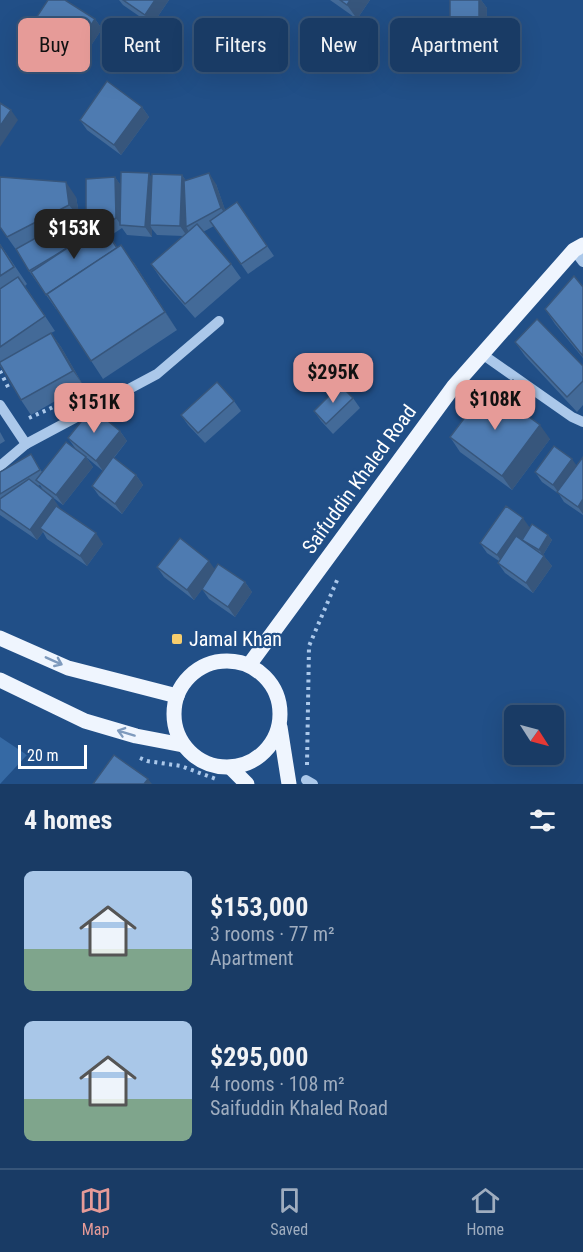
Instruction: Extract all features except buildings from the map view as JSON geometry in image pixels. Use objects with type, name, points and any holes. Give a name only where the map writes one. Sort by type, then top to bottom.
[{"type":"main road","name":"Saifuddin Khaled Road","points":[[249,665],[454,386],[580,252]]},
{"type":"main road","points":[[0,638],[68,668],[177,696]]},
{"type":"main road","points":[[280,727],[273,742],[262,755],[248,764],[231,768],[217,767],[192,755],[183,745],[176,729],[174,712],[177,696],[186,681],[198,669],[215,662],[232,661],[249,665],[266,678],[278,697],[289,784]]},
{"type":"main road","points":[[0,680],[84,721],[136,736],[183,745]]},
{"type":"main road","points":[[231,768],[247,784]]},
{"type":"street","points":[[0,466],[26,444],[157,374],[219,321]]},
{"type":"street","points":[[482,354],[583,422]]},
{"type":"street","points":[[0,405],[26,444]]},
{"type":"path","points":[[0,371],[10,393]]},
{"type":"path","points":[[21,421],[62,404]]},
{"type":"path","points":[[310,782],[309,646],[341,571]]},
{"type":"shaded area","points":[[0,737],[27,755],[0,784]]},
{"type":"place","name":"Jamal Khan","points":[[177,639]]}]
